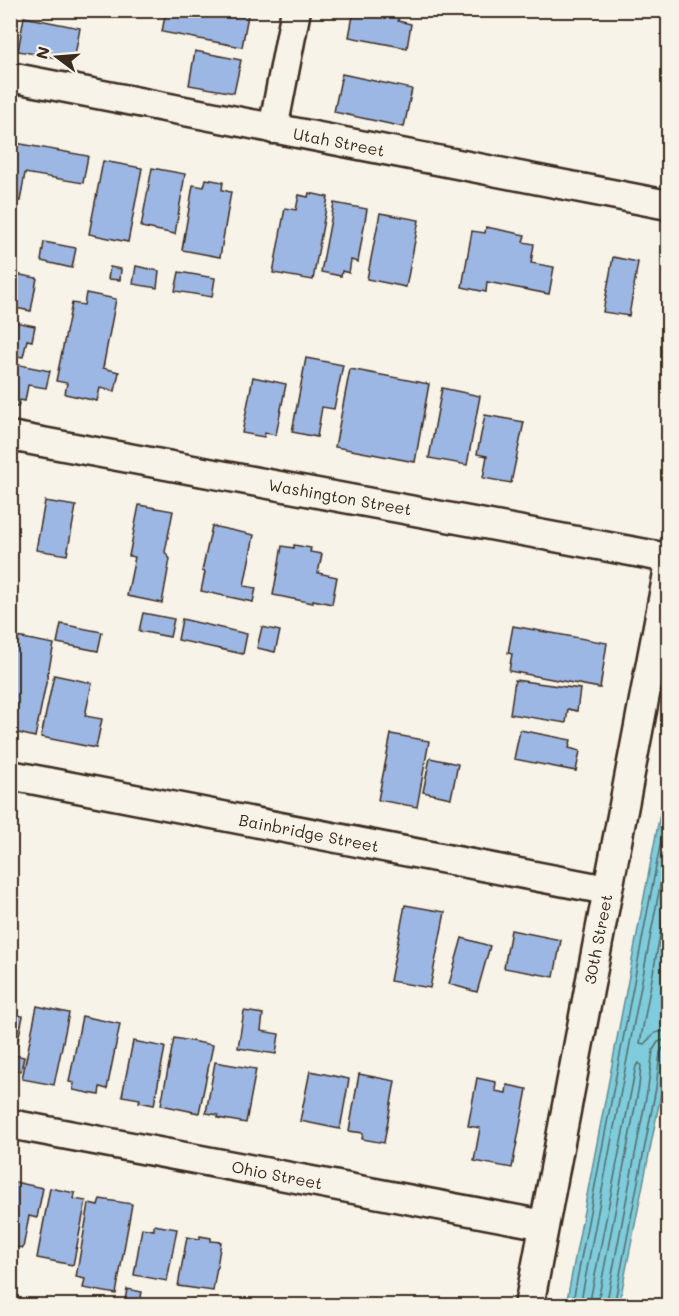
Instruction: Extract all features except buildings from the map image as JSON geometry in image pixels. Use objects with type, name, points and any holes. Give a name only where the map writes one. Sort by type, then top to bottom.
[{"type":"street","points":[[273,129],[296,10]]},
{"type":"street","name":"Utah Street","points":[[10,77],[669,205]]},
{"type":"street","name":"Washington Street","points":[[10,436],[669,558]]},
{"type":"street","name":"30th Street","points":[[529,1305],[669,573]]},
{"type":"street","name":"Bainbridge Street","points":[[10,775],[607,890]]},
{"type":"street","name":"Ohio Street","points":[[10,1124],[544,1225]]},
{"type":"water","points":[[668,772],[668,1028],[662,1089],[619,1305],[566,1305]]}]
